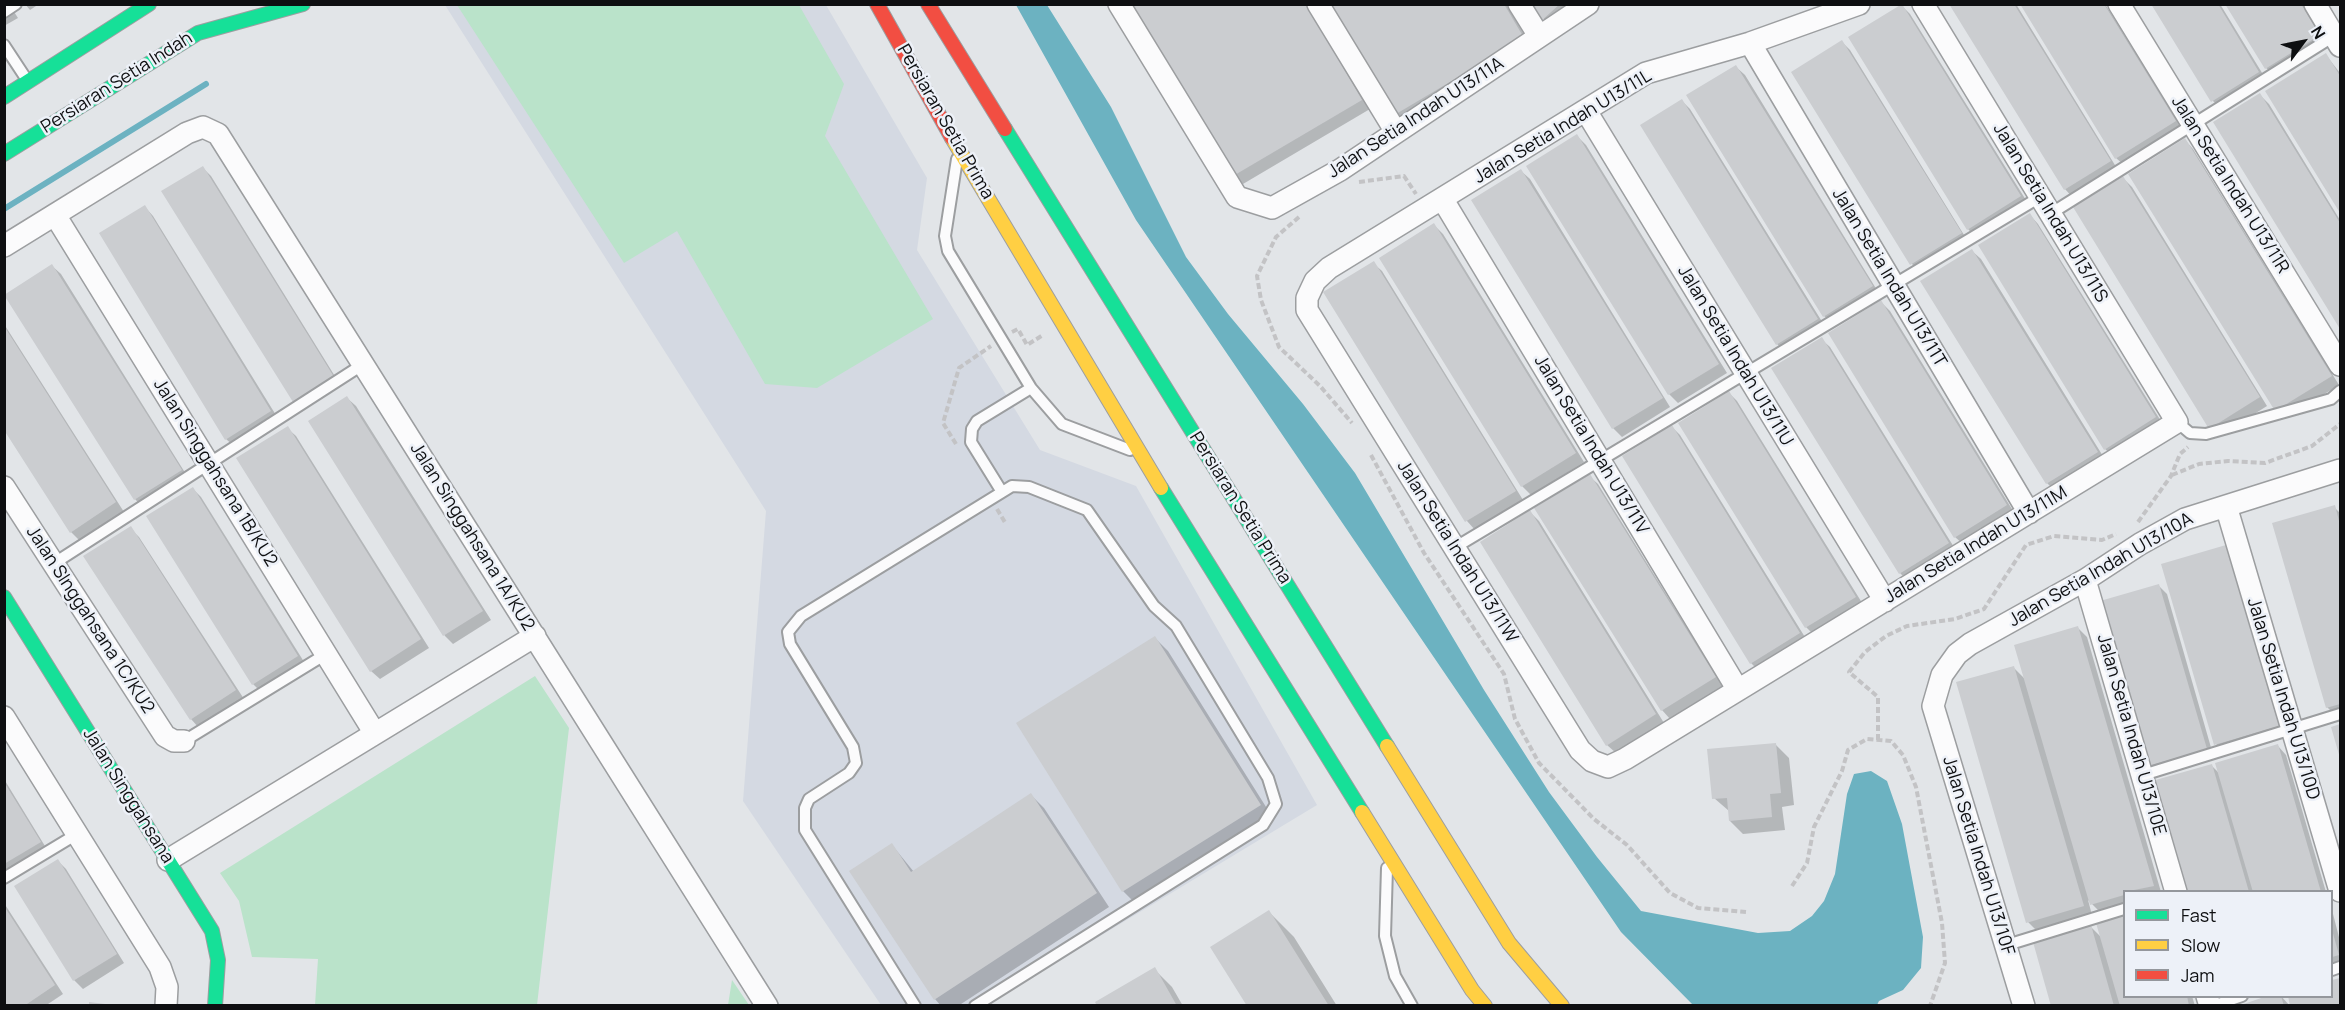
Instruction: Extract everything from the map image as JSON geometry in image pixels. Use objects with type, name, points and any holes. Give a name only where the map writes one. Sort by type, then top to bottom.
[{"type":"street","points":[[6,92],[28,82],[149,4]]},
{"type":"street","name":"Persiaran Setia Indah","points":[[4,154],[198,33],[303,4]]},
{"type":"street","name":"Persiaran Setia Prima","points":[[877,4],[958,148],[1141,454],[1472,990],[1485,1005]]},
{"type":"street","name":"Persiaran Setia Prima","points":[[928,4],[1509,943],[1562,1005]]},
{"type":"street","name":"Jalan Setia Indah U13/11A","points":[[1119,4],[1237,196],[1272,208],[1340,170],[1588,4]]},
{"type":"street","points":[[1318,4],[1396,132]]},
{"type":"street","points":[[1519,4],[1539,36]]},
{"type":"street","name":"Jalan Setia Indah U13/11L","points":[[1307,310],[1307,298],[1316,281],[1329,268],[1647,73],[1750,43],[1859,4]]},
{"type":"street","name":"Jalan Setia Indah U13/11S","points":[[1923,4],[2177,422]]},
{"type":"street","name":"Jalan Setia Indah U13/11R","points":[[2119,4],[2340,365]]},
{"type":"street","points":[[2315,4],[2337,41]]},
{"type":"street","name":"Jalan Setia Indah U13/11T","points":[[1750,43],[2029,513]]},
{"type":"street","name":"Jalan Setia Indah U13/11U","points":[[1586,111],[1885,601]]},
{"type":"street","name":"Jalan Singgahsana 1A/KU2","points":[[55,215],[187,133],[203,127],[218,134],[535,636],[374,732],[168,860]]},
{"type":"street","name":"Jalan Setia Indah U13/11V","points":[[1443,200],[1738,690]]},
{"type":"street","points":[[4,246],[55,215]]},
{"type":"street","name":"Jalan Singgahsana 1B/KU2","points":[[55,215],[374,732]]},
{"type":"street","name":"Jalan Setia Indah U13/11W","points":[[1307,310],[1580,750],[1592,761],[1608,767],[1625,759]]},
{"type":"street","name":"Jalan Setia Indah U13/11M","points":[[1625,759],[2177,422]]},
{"type":"street","name":"Jalan Setia Indah U13/10A","points":[[1933,706],[1942,675],[1957,654],[1970,644],[2085,580],[2140,544],[2185,519],[2340,470]]},
{"type":"street","name":"Jalan SInggahsana 1C/KU2","points":[[4,487],[165,736],[174,741],[184,741]]},
{"type":"street","name":"Jalan Setia Indah U13/10D","points":[[2226,506],[2340,891]]},
{"type":"street","name":"Jalan Setia Indah U13/10E","points":[[2085,580],[2176,890]]},
{"type":"street","name":"Jalan Singgahsana","points":[[4,597],[212,931],[218,960],[215,1005]]},
{"type":"street","points":[[535,636],[767,1005]]},
{"type":"street","name":"Jalan Setia Indah U13/10F","points":[[1933,706],[2024,1005]]},
{"type":"street","points":[[4,717],[160,967],[167,987],[166,1005]]},
{"type":"lane","points":[[4,12],[16,4]]},
{"type":"lane","points":[[1454,548],[1600,462],[1893,283],[2045,205],[2337,41]]},
{"type":"lane","points":[[4,45],[28,82]]},
{"type":"lane","points":[[958,148],[945,236],[948,251],[1031,388],[1066,428],[1141,454]]},
{"type":"lane","points":[[53,564],[362,365]]},
{"type":"lane","points":[[1002,492],[971,442],[972,429],[977,421],[1031,388]]},
{"type":"lane","points":[[2177,422],[2190,433],[2205,434],[2331,399],[2340,391]]},
{"type":"lane","points":[[915,1005],[805,830],[805,808],[809,799],[849,773],[856,763],[853,747],[790,644],[788,633],[801,616],[1011,486],[1029,487],[1087,510],[1154,606],[1176,626],[1268,778],[1276,804],[1263,825],[975,1005]]},
{"type":"lane","points":[[184,741],[326,654]]},
{"type":"lane","points":[[2143,775],[2340,714]]},
{"type":"lane","points":[[4,878],[77,834]]},
{"type":"lane","points":[[1388,854],[1384,906],[1385,936],[1395,976],[1412,1005]]},
{"type":"lane","points":[[2007,945],[2123,909]]},
{"type":"lane","points":[[2211,1005],[2235,998]]},
{"type":"path","points":[[1354,183],[1404,176]]},
{"type":"path","points":[[1276,237],[1257,276],[1267,319],[1279,347],[1320,386],[1357,429]]},
{"type":"path","points":[[2171,476],[2199,465],[2228,461],[2265,463],[2312,446],[2340,424]]},
{"type":"path","points":[[1367,448],[1424,553],[1504,674],[1515,720],[1539,763],[1594,819],[1627,845],[1670,892],[1698,908],[1746,912]]},
{"type":"path","points":[[2133,527],[2171,476],[2180,454]]},
{"type":"path","points":[[1878,740],[1878,697],[1849,672],[1865,652],[1886,636],[1907,626],[1955,619],[1984,609],[2026,545],[2054,536],[2102,540]]},
{"type":"path","points":[[1791,886],[1807,863],[1814,827],[1842,771],[1848,750],[1867,739],[1891,741],[1903,755],[1916,788],[1942,923],[1945,963],[1930,1005]]},
{"type":"shaded area","points":[[445,5],[826,5],[927,178],[917,250],[1040,450],[1136,486],[1317,805],[986,1005],[881,1005],[743,801],[766,511]]},
{"type":"green space","points":[[457,5],[799,5],[844,84],[825,136],[933,319],[817,388],[765,384],[677,231],[624,263]]},
{"type":"green space","points":[[535,676],[569,728],[537,1005],[315,1005],[318,959],[252,957],[239,901],[220,873]]},
{"type":"green space","points":[[732,980],[749,1005],[728,1005]]},
{"type":"water","points":[[1016,5],[1047,5],[1111,107],[1186,257],[1228,314],[1303,404],[1355,473],[1484,690],[1549,792],[1641,911],[1758,933],[1790,931],[1812,916],[1824,901],[1835,874],[1847,794],[1854,774],[1871,771],[1887,781],[1902,824],[1923,937],[1921,968],[1903,990],[1879,1001],[1877,1005],[1693,1005],[1621,932],[1136,220]]},
{"type":"building","points":[[1128,4],[1306,4],[1362,100],[1233,176]]},
{"type":"building","points":[[1331,4],[1504,4],[1524,38],[1396,114]]},
{"type":"building","points":[[1531,4],[1560,4],[1541,21]]},
{"type":"building","points":[[1902,4],[2021,196],[1967,230],[1848,37]]},
{"type":"building","points":[[1949,4],[2014,4],[2111,161],[2064,190]]},
{"type":"building","points":[[2020,4],[2104,4],[2176,121],[2115,159]]},
{"type":"building","points":[[2151,4],[2218,4],[2259,72],[2211,102]]},
{"type":"building","points":[[2225,4],[2301,4],[2320,35],[2265,69]]},
{"type":"building","points":[[1842,40],[1962,233],[1910,265],[1791,72]]},
{"type":"building","points":[[2326,53],[2340,76],[2340,213],[2265,91]]},
{"type":"building","points":[[1736,65],[1873,286],[1823,317],[1686,95]]},
{"type":"building","points":[[2260,93],[2340,223],[2340,329],[2213,122]]},
{"type":"building","points":[[1682,99],[1818,319],[1776,345],[1640,125]]},
{"type":"building","points":[[1577,134],[1719,364],[1668,395],[1526,166]]},
{"type":"building","points":[[2185,138],[2332,376],[2275,411],[2128,174]]},
{"type":"building","points":[[203,166],[334,377],[293,402],[161,191]]},
{"type":"building","points":[[1521,169],[1663,398],[1612,429],[1471,200]]},
{"type":"building","points":[[2123,176],[2260,397],[2209,429],[2073,207]]},
{"type":"building","points":[[145,205],[271,411],[225,440],[99,233]]},
{"type":"building","points":[[2030,213],[2156,417],[2104,450],[1978,245]]},
{"type":"building","points":[[1434,223],[1576,453],[1521,487],[1379,258]]},
{"type":"building","points":[[1972,249],[2098,452],[2046,484],[1920,281]]},
{"type":"building","points":[[1374,261],[1516,491],[1465,522],[1323,292]]},
{"type":"building","points":[[52,264],[182,470],[134,500],[4,295]]},
{"type":"building","points":[[1881,300],[2007,505],[1954,538],[1828,333]]},
{"type":"building","points":[[4,326],[116,502],[70,533],[4,430]]},
{"type":"building","points":[[1822,337],[1949,543],[1899,574],[1771,368]]},
{"type":"building","points":[[1729,391],[1856,597],[1805,628],[1678,423]]},
{"type":"building","points":[[347,396],[483,611],[443,636],[308,421]]},
{"type":"building","points":[[1672,425],[1800,633],[1750,664],[1622,456]]},
{"type":"building","points":[[288,426],[421,639],[370,672],[236,458]]},
{"type":"building","points":[[1590,474],[1716,677],[1661,711],[1534,508]]},
{"type":"building","points":[[193,487],[298,656],[252,685],[146,516]]},
{"type":"building","points":[[2335,505],[2340,525],[2340,704],[2326,708],[2272,523]]},
{"type":"building","points":[[1530,510],[1656,714],[1606,746],[1480,542]]},
{"type":"building","points":[[131,526],[236,690],[190,720],[83,556]]},
{"type":"building","points":[[2226,545],[2279,726],[2214,745],[2161,564]]},
{"type":"building","points":[[2159,584],[2207,749],[2148,766],[2100,601]]},
{"type":"building","points":[[2078,626],[2154,886],[2123,890],[2123,895],[2090,905],[2014,645]]},
{"type":"building","points":[[1155,636],[1261,805],[1122,892],[1016,723]]},
{"type":"building","points":[[2014,666],[2084,906],[2026,923],[1956,682]]},
{"type":"building","points":[[2340,724],[2340,758],[2331,727]]},
{"type":"building","points":[[1776,743],[1781,793],[1770,794],[1772,817],[1729,821],[1727,798],[1712,799],[1707,749]]},
{"type":"building","points":[[2278,744],[2320,890],[2252,890],[2215,763]]},
{"type":"building","points":[[2212,764],[2248,890],[2183,890],[2152,781]]},
{"type":"building","points":[[4,782],[41,842],[4,864]]},
{"type":"building","points":[[1031,793],[1097,893],[934,1000],[849,871],[892,843],[911,872]]},
{"type":"building","points":[[58,859],[117,954],[73,981],[14,886]]},
{"type":"building","points":[[4,906],[55,985],[24,1006],[4,1006]]},
{"type":"building","points":[[1269,910],[1329,1006],[1247,1006],[1210,947]]},
{"type":"building","points":[[2123,915],[2123,998],[2187,998],[2189,1006],[2120,1006],[2096,923]]},
{"type":"building","points":[[2091,925],[2114,1006],[2051,1006],[2033,942]]},
{"type":"building","points":[[2333,934],[2339,955],[2333,957]]},
{"type":"building","points":[[1155,967],[1177,1006],[1097,1006],[1095,1002]]},
{"type":"building","points":[[2340,978],[2340,1006],[2290,1006],[2288,998],[2333,998],[2333,980]]},
{"type":"building","points":[[2261,998],[2282,998],[2284,1006],[2238,1006]]},
{"type":"building","points":[[89,1002],[105,1004],[105,1006],[89,1006]]},
{"type":"waterway","points":[[4,209],[206,84]]},
{"type":"traffic: fast","points":[[4,97],[149,4]]},
{"type":"traffic: fast","points":[[4,154],[198,33],[303,4]]},
{"type":"traffic: fast","points":[[1005,129],[1387,746]]},
{"type":"traffic: fast","points":[[1161,488],[1362,812]]},
{"type":"traffic: fast","points":[[4,597],[212,931],[218,960],[215,1006]]},
{"type":"traffic: slow","points":[[952,138],[1161,488]]},
{"type":"traffic: slow","points":[[1387,746],[1509,943],[1562,1006]]},
{"type":"traffic: slow","points":[[1362,812],[1472,990],[1485,1006]]},
{"type":"traffic: jam","points":[[877,4],[952,138]]},
{"type":"traffic: jam","points":[[928,4],[1005,129]]}]
